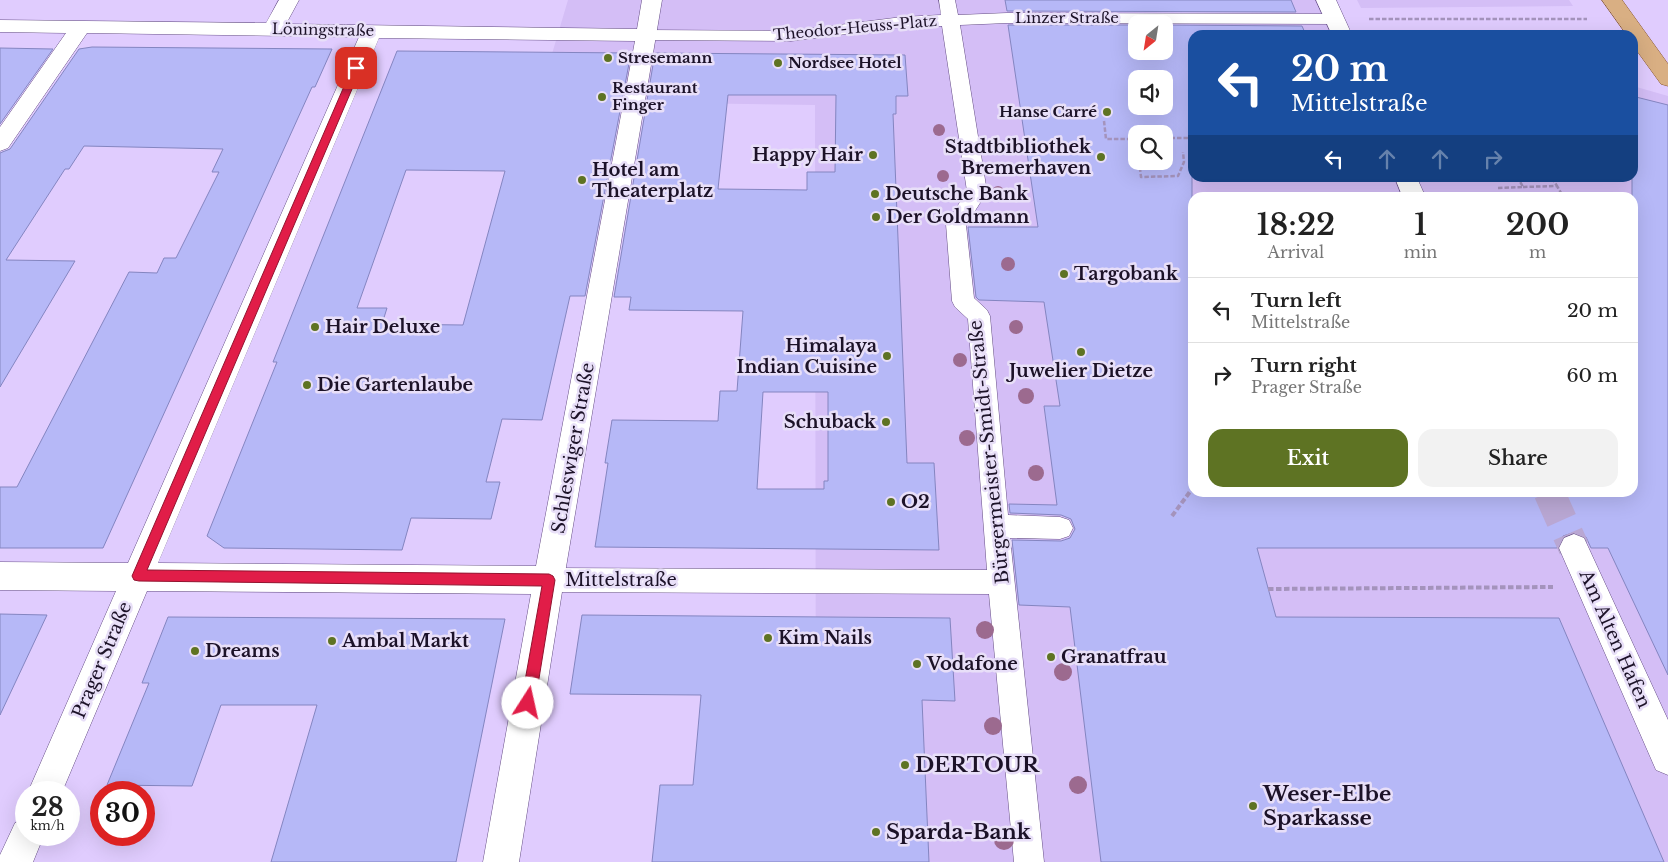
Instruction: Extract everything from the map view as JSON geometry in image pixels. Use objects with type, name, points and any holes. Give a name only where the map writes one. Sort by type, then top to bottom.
[{"type":"main road","points":[[1612,0],[1634,30]]},
{"type":"main road","points":[[1638,36],[1668,79]]},
{"type":"street","points":[[273,30],[289,0]]},
{"type":"street","points":[[645,35],[652,0]]},
{"type":"street","name":"Theodor-Heuss-Platz","points":[[947,0],[954,55]]},
{"type":"street","points":[[1326,0],[1338,27]]},
{"type":"street","name":"Linzer Straße","points":[[950,20],[1007,18],[1338,27]]},
{"type":"street","name":"Theodor-Heuss-Platz","points":[[645,35],[791,36],[902,22],[950,20]]},
{"type":"street","name":"Löningstraße","points":[[0,26],[645,35]]},
{"type":"street","points":[[0,143],[81,27]]},
{"type":"street","name":"Prager Straße","points":[[50,781],[372,31]]},
{"type":"street","name":"Schleswiger Straße","points":[[501,862],[549,580],[599,308],[645,35]]},
{"type":"street","name":"Bürgermeister-Smidt-Straße","points":[[954,55],[977,192],[956,224],[963,301],[979,316],[1001,582],[1029,862]]},
{"type":"street","points":[[996,526],[1060,528]]},
{"type":"street","name":"Am Alten Hafen","points":[[1574,548],[1668,758]]},
{"type":"street","name":"Mittelstraße","points":[[0,576],[1001,582]]},
{"type":"street","points":[[15,862],[22,846]]},
{"type":"path","points":[[1338,27],[1626,19]]},
{"type":"path","points":[[1104,120],[1106,139],[1128,139]]},
{"type":"path","points":[[1173,138],[1188,138]]},
{"type":"path","points":[[1140,170],[1141,177],[1178,176],[1184,162],[1183,152]]},
{"type":"path","points":[[1520,182],[1523,187]]},
{"type":"path","points":[[1554,182],[1560,192]]},
{"type":"path","points":[[1498,188],[1557,186]]},
{"type":"path","points":[[1172,516],[1188,494]]},
{"type":"path","points":[[1268,589],[1591,587]]},
{"type":"shaded area","points":[[568,0],[1317,0],[1331,30],[1188,30],[1188,182],[1638,182],[1638,87],[1668,96],[1668,862],[816,862],[815,105],[538,101]]},
{"type":"shaded area","points":[[1357,0],[1569,0],[1573,6],[1361,8]]},
{"type":"building","points":[[1005,0],[1291,0],[1296,12],[1007,11]]},
{"type":"building","points":[[1008,25],[1128,25],[1128,60],[1173,60],[1173,25],[1302,26],[1304,30],[1188,30],[1188,182],[1192,182],[1192,192],[1188,192],[1188,497],[1638,497],[1638,192],[1632,192],[1632,182],[1638,182],[1638,98],[1668,105],[1668,675],[1608,548],[1591,548],[1586,537],[1575,532],[1563,536],[1557,548],[1257,548],[1276,617],[1559,618],[1664,862],[1101,862],[1070,607],[1019,605],[1012,540],[1061,541],[1070,538],[1075,529],[1071,519],[1061,515],[1010,513],[1009,504],[1057,505],[1044,406],[1060,406],[1044,302],[979,300],[976,297],[968,227],[1038,227]]},
{"type":"building","points":[[92,47],[332,49],[315,87],[312,87],[103,548],[0,548],[0,487],[17,487],[129,272],[157,273],[164,258],[176,258],[219,172],[212,172],[223,149],[84,146],[69,169],[65,169],[6,260],[75,261],[0,387],[0,153],[10,149],[79,49]]},
{"type":"building","points":[[0,48],[53,49],[0,124]]},
{"type":"building","points":[[397,51],[631,53],[585,296],[570,296],[542,420],[502,419],[486,482],[500,482],[491,519],[411,518],[402,550],[224,548],[207,536],[277,362],[273,362]],"holes":[[[406,170],[505,171],[463,325],[382,324],[387,308],[357,308]]]},
{"type":"building","points":[[655,53],[905,55],[908,96],[896,96],[896,114],[893,114],[907,463],[934,463],[939,550],[595,547],[608,463],[605,463],[612,420],[718,421],[720,391],[737,391],[743,311],[629,310],[631,297],[614,297]],"holes":[[[728,95],[836,95],[835,172],[807,172],[807,190],[718,189]],[[763,392],[828,392],[828,481],[824,481],[824,489],[757,489]]]},
{"type":"building","points":[[0,614],[47,615],[0,715]]},
{"type":"building","points":[[582,615],[950,618],[955,701],[922,700],[929,862],[652,862],[660,785],[693,785],[701,695],[570,694]]},
{"type":"building","points":[[168,617],[505,619],[456,862],[271,862],[317,705],[221,705],[192,786],[155,786],[155,781],[109,781],[149,683],[142,683]]},
{"type":"tunnel","points":[[1551,497],[1574,548]]},
{"type":"place","name":"Stresemann","points":[[608,58]]},
{"type":"place","name":"Nordsee Hotel","points":[[778,63]]},
{"type":"place","name":"Restaurant Finger","points":[[602,97]]},
{"type":"place","name":"Hanse Carré","points":[[1107,112]]},
{"type":"place","name":"Happy Hair","points":[[873,155]]},
{"type":"place","name":"Stadtbibliothek Bremerhaven","points":[[1101,157]]},
{"type":"place","name":"Hotel am Theaterplatz","points":[[582,180]]},
{"type":"place","name":"Deutsche Bank","points":[[875,194]]},
{"type":"place","name":"Der Goldmann","points":[[876,217]]},
{"type":"place","name":"Targobank","points":[[1064,274]]},
{"type":"place","name":"Hair Deluxe","points":[[315,327]]},
{"type":"place","name":"Juwelier Dietze","points":[[1081,352]]},
{"type":"place","name":"Himalaya Indian Cuisine","points":[[887,356]]},
{"type":"place","name":"Die Gartenlaube","points":[[307,385]]},
{"type":"place","name":"Schuback","points":[[886,422]]},
{"type":"place","name":"O2","points":[[891,502]]},
{"type":"place","name":"Kim Nails","points":[[768,638]]},
{"type":"place","name":"Ambal Markt","points":[[332,641]]},
{"type":"place","name":"Dreams","points":[[195,651]]},
{"type":"place","name":"Granatfrau","points":[[1051,657]]},
{"type":"place","name":"Vodafone","points":[[917,664]]},
{"type":"place","name":"DERTOUR","points":[[905,765]]},
{"type":"place","name":"Weser-Elbe Sparkasse","points":[[1253,806]]},
{"type":"place","name":"Sparda-Bank","points":[[876,832]]},
{"type":"route","points":[[356,68],[139,576],[549,580],[528,703]]}]
